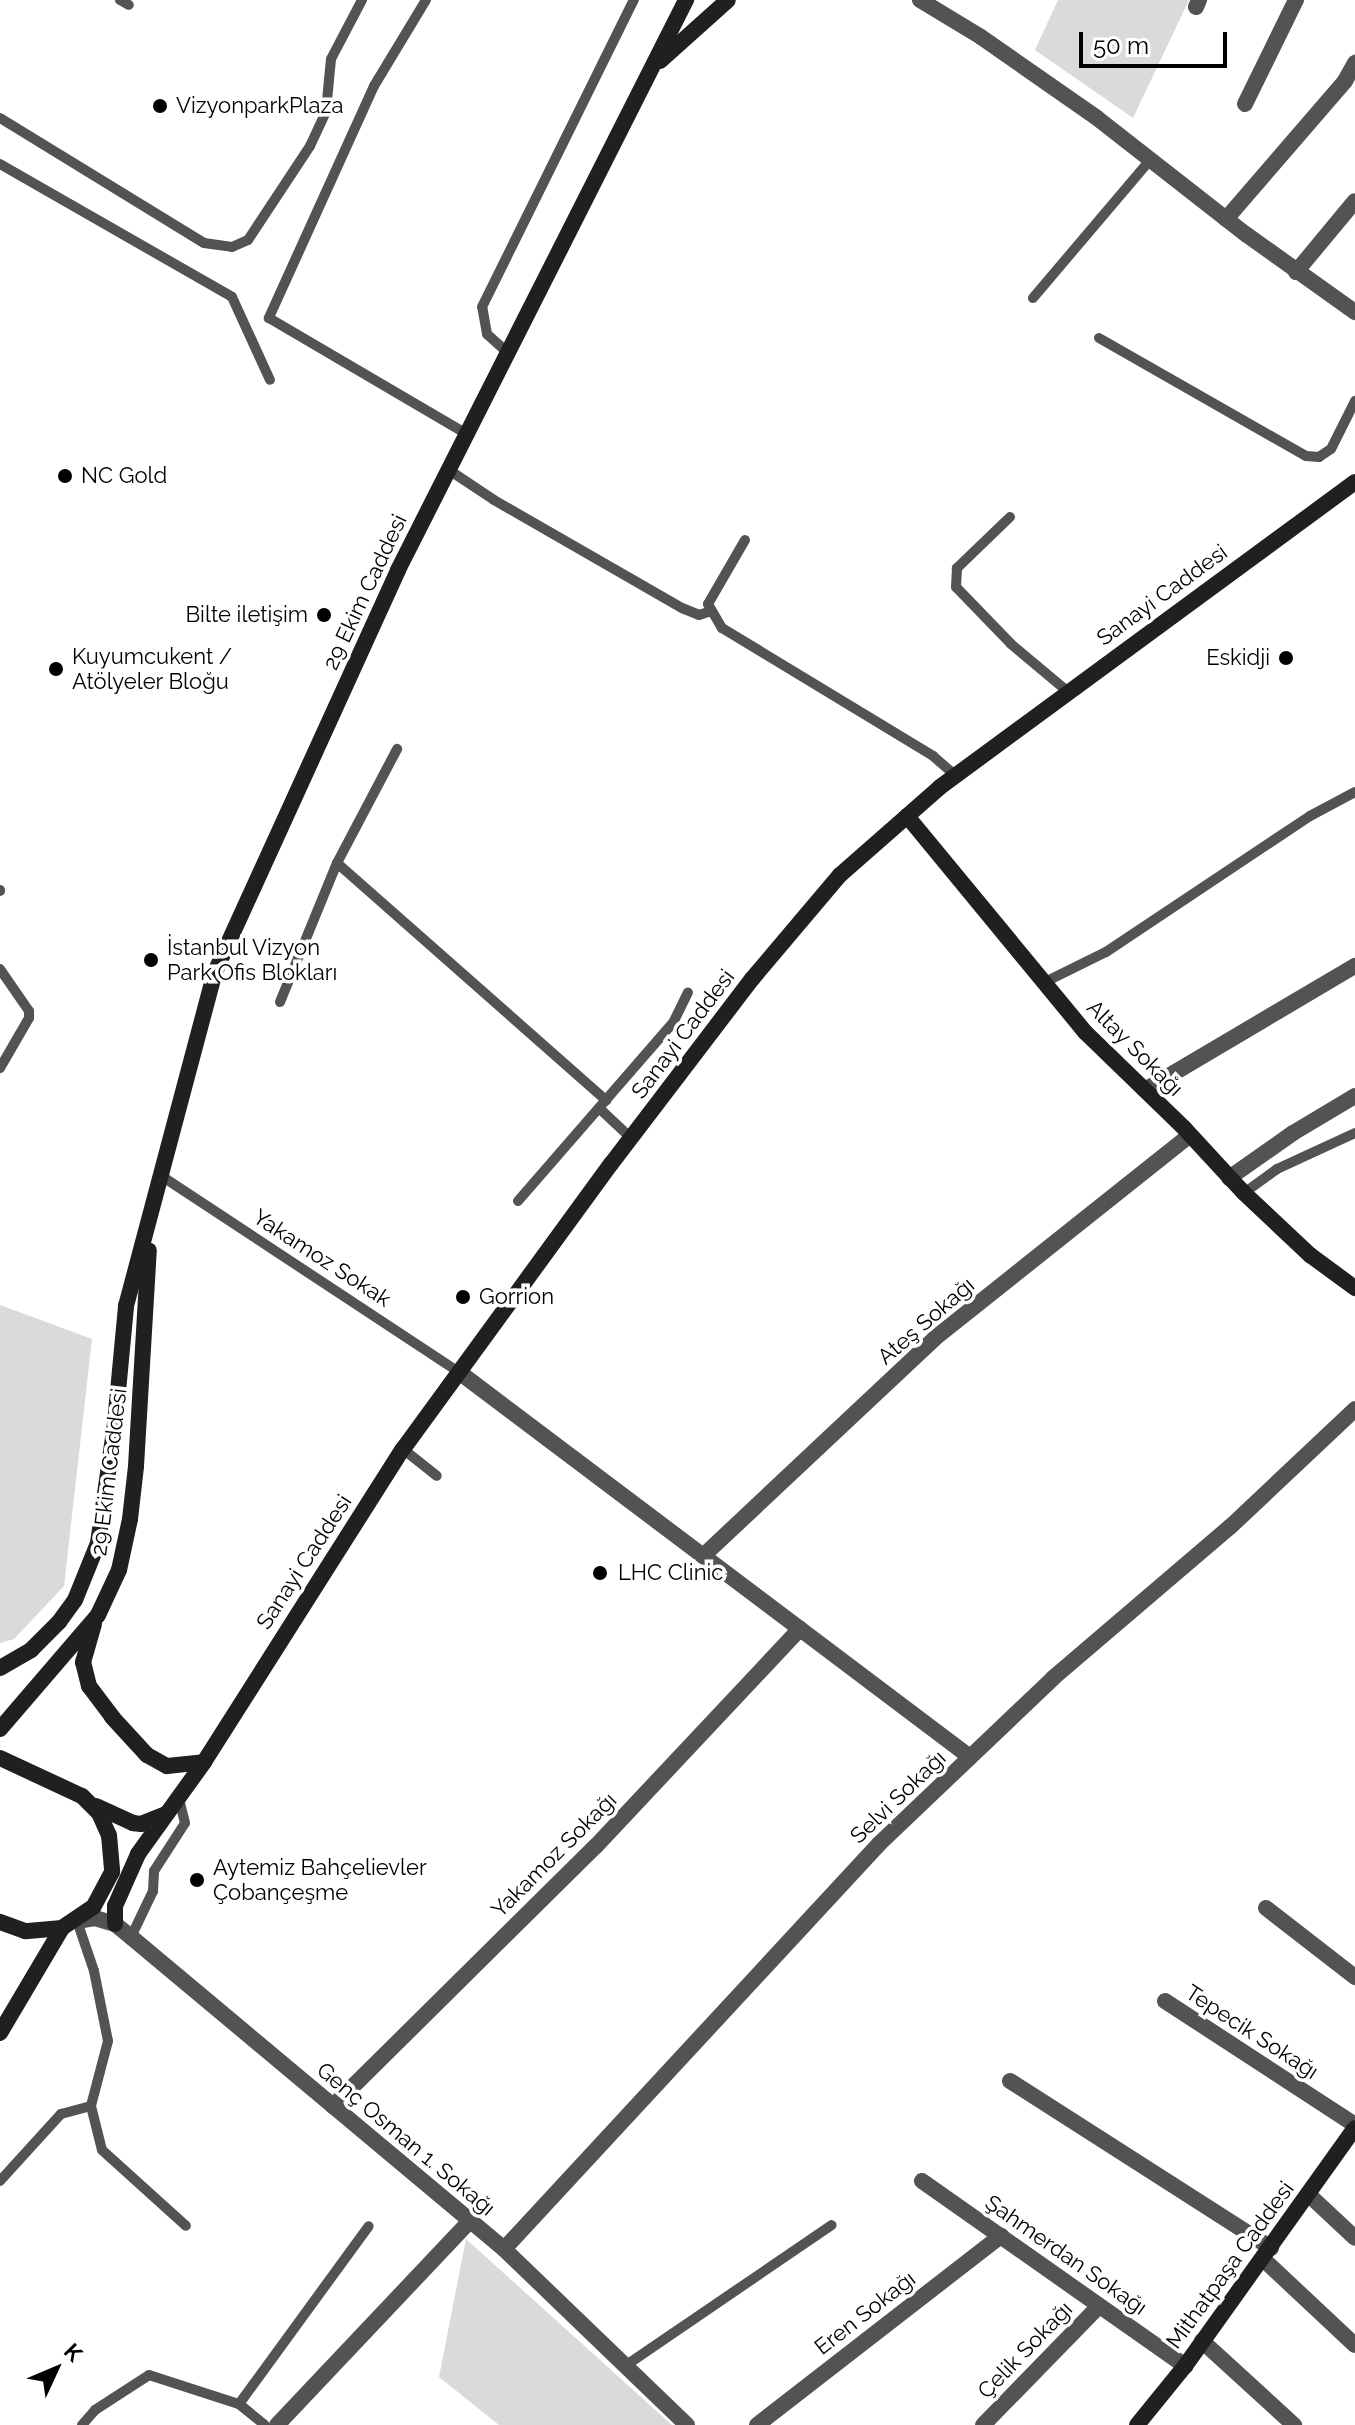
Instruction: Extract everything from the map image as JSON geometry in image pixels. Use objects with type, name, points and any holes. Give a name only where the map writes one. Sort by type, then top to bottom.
[{"type":"main road","name":"29 Ekim Caddesi","points":[[0,1668],[31,1650],[59,1622],[75,1600],[90,1569],[98,1543],[115,1423],[126,1306],[150,1229],[215,972],[398,570],[686,0]]},
{"type":"main road","points":[[650,71],[696,25],[728,0]]},
{"type":"main road","name":"Sanayi Caddesi","points":[[115,1924],[115,1906],[138,1854],[204,1762],[403,1449],[752,979],[840,875],[955,775],[1355,482]]},
{"type":"main road","name":"Altay Sokağı","points":[[907,816],[1085,1032],[1244,1193],[1310,1255],[1355,1288]]},
{"type":"main road","name":"29 Ekim Caddesi","points":[[0,1729],[24,1697],[98,1615],[119,1570],[130,1519],[147,1324],[150,1229]]},
{"type":"main road","points":[[98,1615],[83,1662],[89,1686],[104,1707],[147,1755],[167,1766],[204,1762]]},
{"type":"main road","points":[[0,1758],[82,1796],[125,1822],[141,1824],[168,1813]]},
{"type":"main road","points":[[0,2033],[69,1924],[93,1907],[112,1872],[109,1835],[99,1813],[82,1796]]},
{"type":"main road","points":[[0,1922],[25,1931],[69,1924]]},
{"type":"main road","name":"Mithatpaşa Caddesi","points":[[1137,2425],[1185,2366],[1267,2254],[1355,2127]]},
{"type":"street","points":[[1245,104],[1296,0]]},
{"type":"street","points":[[926,1],[981,37],[1150,160],[1296,272],[1355,312]]},
{"type":"street","points":[[1226,219],[1350,86],[1355,63]]},
{"type":"street","points":[[1296,272],[1355,201]]},
{"type":"street","points":[[1145,1090],[1355,966]]},
{"type":"street","points":[[1229,1178],[1293,1133],[1355,1096]]},
{"type":"street","name":"Ateş Sokağı","points":[[703,1556],[935,1338],[1190,1135]]},
{"type":"street","points":[[459,1372],[970,1757]]},
{"type":"street","name":"Selvi Sokağı","points":[[504,2249],[880,1843],[1053,1678],[1230,1527],[1355,1409]]},
{"type":"street","name":"Yakamoz Sokağı","points":[[333,2106],[596,1846],[800,1629]]},
{"type":"street","points":[[1266,1908],[1355,1977]]},
{"type":"street","points":[[69,1924],[95,1918],[115,1924]]},
{"type":"street","name":"Genç Osman 1. Sokağı","points":[[115,1924],[504,2249],[687,2425]]},
{"type":"street","name":"Tepecik Sokağı","points":[[1165,2001],[1355,2127]]},
{"type":"street","points":[[1010,2081],[1267,2254],[1355,2345]]},
{"type":"street","name":"Şahmerdan Sokağı","points":[[922,2181],[1185,2366]]},
{"type":"street","points":[[1308,2194],[1355,2238]]},
{"type":"street","points":[[277,2425],[469,2222]]},
{"type":"street","name":"Eren Sokağı","points":[[757,2425],[1001,2236]]},
{"type":"street","name":"Çelik Sokağı","points":[[983,2425],[1099,2306]]},
{"type":"street","points":[[1202,2341],[1294,2425]]},
{"type":"lane","points":[[0,118],[204,243],[232,247],[248,240],[310,146],[326,111],[331,59],[362,0]]},
{"type":"lane","points":[[426,0],[374,86],[269,318],[467,434]]},
{"type":"lane","points":[[508,353],[487,334],[482,307],[634,0]]},
{"type":"lane","points":[[1033,298],[1150,160]]},
{"type":"lane","points":[[0,164],[232,297],[270,380]]},
{"type":"lane","points":[[1099,338],[1306,456],[1319,457],[1331,449],[1355,401]]},
{"type":"lane","points":[[449,470],[494,500],[682,608],[699,615],[711,611]]},
{"type":"lane","points":[[1010,517],[957,568],[956,587],[1011,644],[1067,691]]},
{"type":"lane","points":[[745,540],[708,604],[730,635],[933,756],[955,775]]},
{"type":"lane","points":[[280,1002],[337,863],[397,749]]},
{"type":"lane","points":[[1043,983],[1106,952],[1310,816],[1355,792]]},
{"type":"lane","points":[[337,863],[603,1104],[631,1138]]},
{"type":"lane","points":[[0,969],[29,1011],[29,1018],[27,1028],[0,1068]]},
{"type":"lane","points":[[518,1201],[673,1023],[688,992]]},
{"type":"lane","points":[[1244,1193],[1277,1169],[1355,1133]]},
{"type":"lane","name":"Yakamoz Sokak","points":[[163,1177],[459,1372]]},
{"type":"lane","points":[[403,1449],[437,1476]]},
{"type":"lane","points":[[131,1937],[153,1891],[154,1871],[185,1823],[179,1799]]},
{"type":"lane","points":[[69,1924],[94,1971],[108,2041],[91,2106],[102,2150],[186,2226]]},
{"type":"lane","points":[[0,2181],[61,2114],[91,2106]]},
{"type":"lane","points":[[625,2366],[832,2225]]},
{"type":"lane","points":[[239,2404],[369,2226]]},
{"type":"lane","points":[[82,2425],[95,2410],[149,2375],[239,2404],[265,2425]]},
{"type":"shaded area","points":[[1058,0],[1189,0],[1133,118],[1035,50]]},
{"type":"shaded area","points":[[0,1305],[92,1339],[64,1586],[14,1639],[0,1643]]},
{"type":"shaded area","points":[[466,2239],[672,2425],[499,2425],[439,2377]]},
{"type":"place","name":"VizyonparkPlaza","points":[[160,106]]},
{"type":"place","name":"NC Gold","points":[[65,476]]},
{"type":"place","name":"Bilte iletişim","points":[[324,615]]},
{"type":"place","name":"Eskidji","points":[[1286,658]]},
{"type":"place","name":"Kuyumcukent / Atölyeler Bloğu","points":[[56,669]]},
{"type":"place","name":"İstanbul Vizyon Park Ofis Blokları","points":[[151,960]]},
{"type":"place","name":"Gorrion","points":[[463,1297]]},
{"type":"place","name":"LHC Clinic","points":[[600,1573]]},
{"type":"place","name":"Aytemiz Bahçelievler Çobançeşme","points":[[197,1880]]}]
